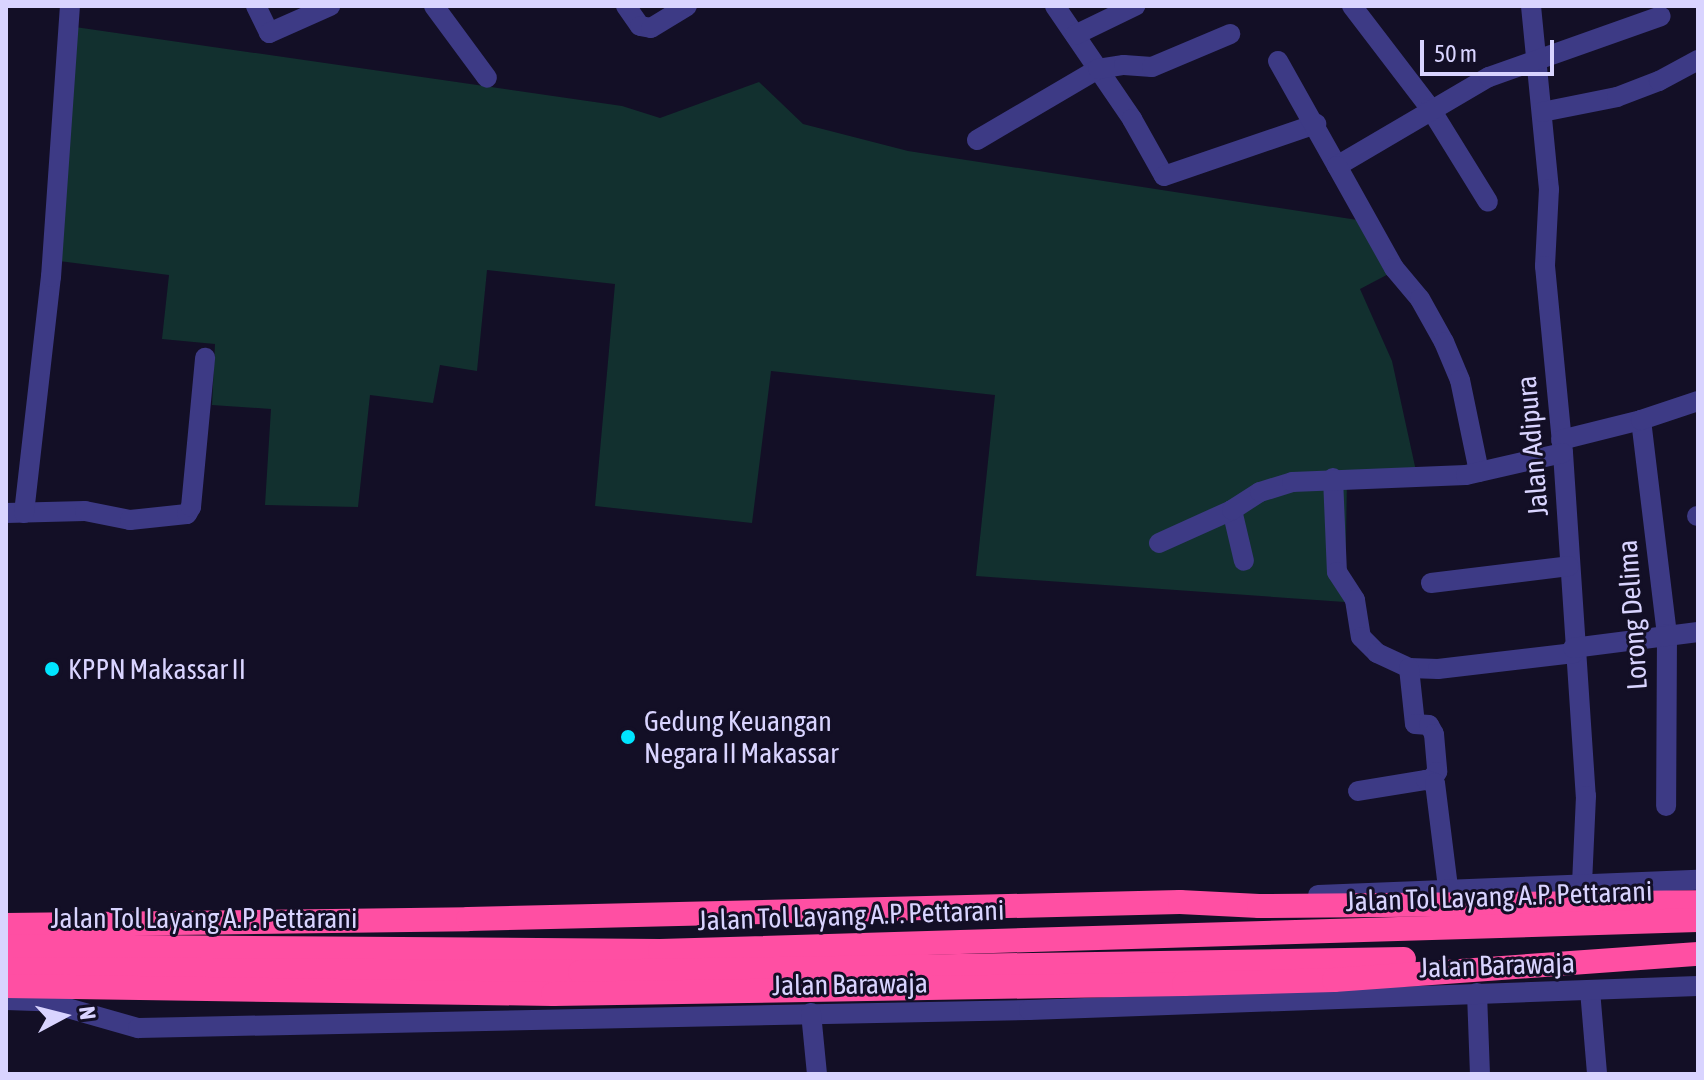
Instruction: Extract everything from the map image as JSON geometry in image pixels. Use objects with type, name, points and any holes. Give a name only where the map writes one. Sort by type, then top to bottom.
[{"type":"highway","points":[[6,925],[468,919],[1180,902],[1259,906],[1698,902]]},
{"type":"highway","name":"Jalan Tol Layang A.P. Pettarani","points":[[6,946],[660,951],[1698,920]]},
{"type":"highway","points":[[6,986],[553,994],[1154,984],[1334,980],[1698,953]]},
{"type":"highway","name":"Jalan Tol Layang A.P. Pettarani","points":[[6,969],[580,972],[1698,953]]},
{"type":"street","points":[[70,6],[51,277],[15,513],[85,511],[130,520],[187,514],[191,507],[205,358]]},
{"type":"street","points":[[256,6],[269,33],[330,6]]},
{"type":"street","points":[[434,6],[487,78]]},
{"type":"street","points":[[626,6],[640,26],[651,28],[687,6]]},
{"type":"street","points":[[1055,6],[1132,119],[1164,176],[1316,124]]},
{"type":"street","points":[[1075,35],[1135,6]]},
{"type":"street","points":[[1352,6],[1430,108],[1488,202]]},
{"type":"street","name":"Jalan Adipura","points":[[1531,6],[1549,189],[1545,266],[1562,446],[1573,651],[1586,796],[1582,883]]},
{"type":"street","points":[[1337,166],[1430,108],[1489,77],[1661,16]]},
{"type":"street","points":[[977,140],[1098,69],[1124,65],[1152,67],[1230,34]]},
{"type":"street","points":[[1542,112],[1617,97],[1659,81],[1698,60]]},
{"type":"street","points":[[1278,61],[1394,268],[1420,299],[1444,342],[1460,380],[1479,472]]},
{"type":"street","points":[[1159,543],[1232,510],[1275,486],[1333,478],[1424,478],[1479,472],[1698,401]]},
{"type":"street","name":"Lorong Delima","points":[[1641,420],[1667,634],[1666,806]]},
{"type":"street","points":[[1333,478],[1337,572],[1355,600],[1361,637],[1377,653],[1409,668],[1438,669],[1698,632]]},
{"type":"street","points":[[1232,510],[1244,561]]},
{"type":"street","points":[[1431,583],[1569,566]]},
{"type":"street","points":[[1358,791],[1430,780],[1437,772],[1433,729],[1415,724],[1409,668]]},
{"type":"street","points":[[1430,780],[1437,786],[1448,888]]},
{"type":"street","points":[[1180,902],[1448,888],[1698,880]]},
{"type":"street","name":"Jalan Barawaja","points":[[6,1000],[43,1001],[138,1028],[1155,1007],[1698,986]]},
{"type":"street","points":[[1590,990],[1597,1074]]},
{"type":"street","points":[[1477,993],[1480,1074]]},
{"type":"street","points":[[811,1013],[817,1074]]},
{"type":"green space","points":[[75,27],[622,106],[660,118],[759,82],[803,124],[908,151],[1364,221],[1398,269],[1360,289],[1392,361],[1416,471],[1347,476],[1345,602],[976,576],[995,395],[771,371],[752,523],[595,506],[615,284],[487,270],[477,371],[440,365],[433,403],[370,395],[358,507],[265,505],[271,409],[212,405],[215,344],[162,339],[169,275],[59,261]]},
{"type":"place","name":"KPPN Makassar II","points":[[52,669]]},
{"type":"place","name":"Gedung Keuangan Negara II Makassar","points":[[628,737]]}]
